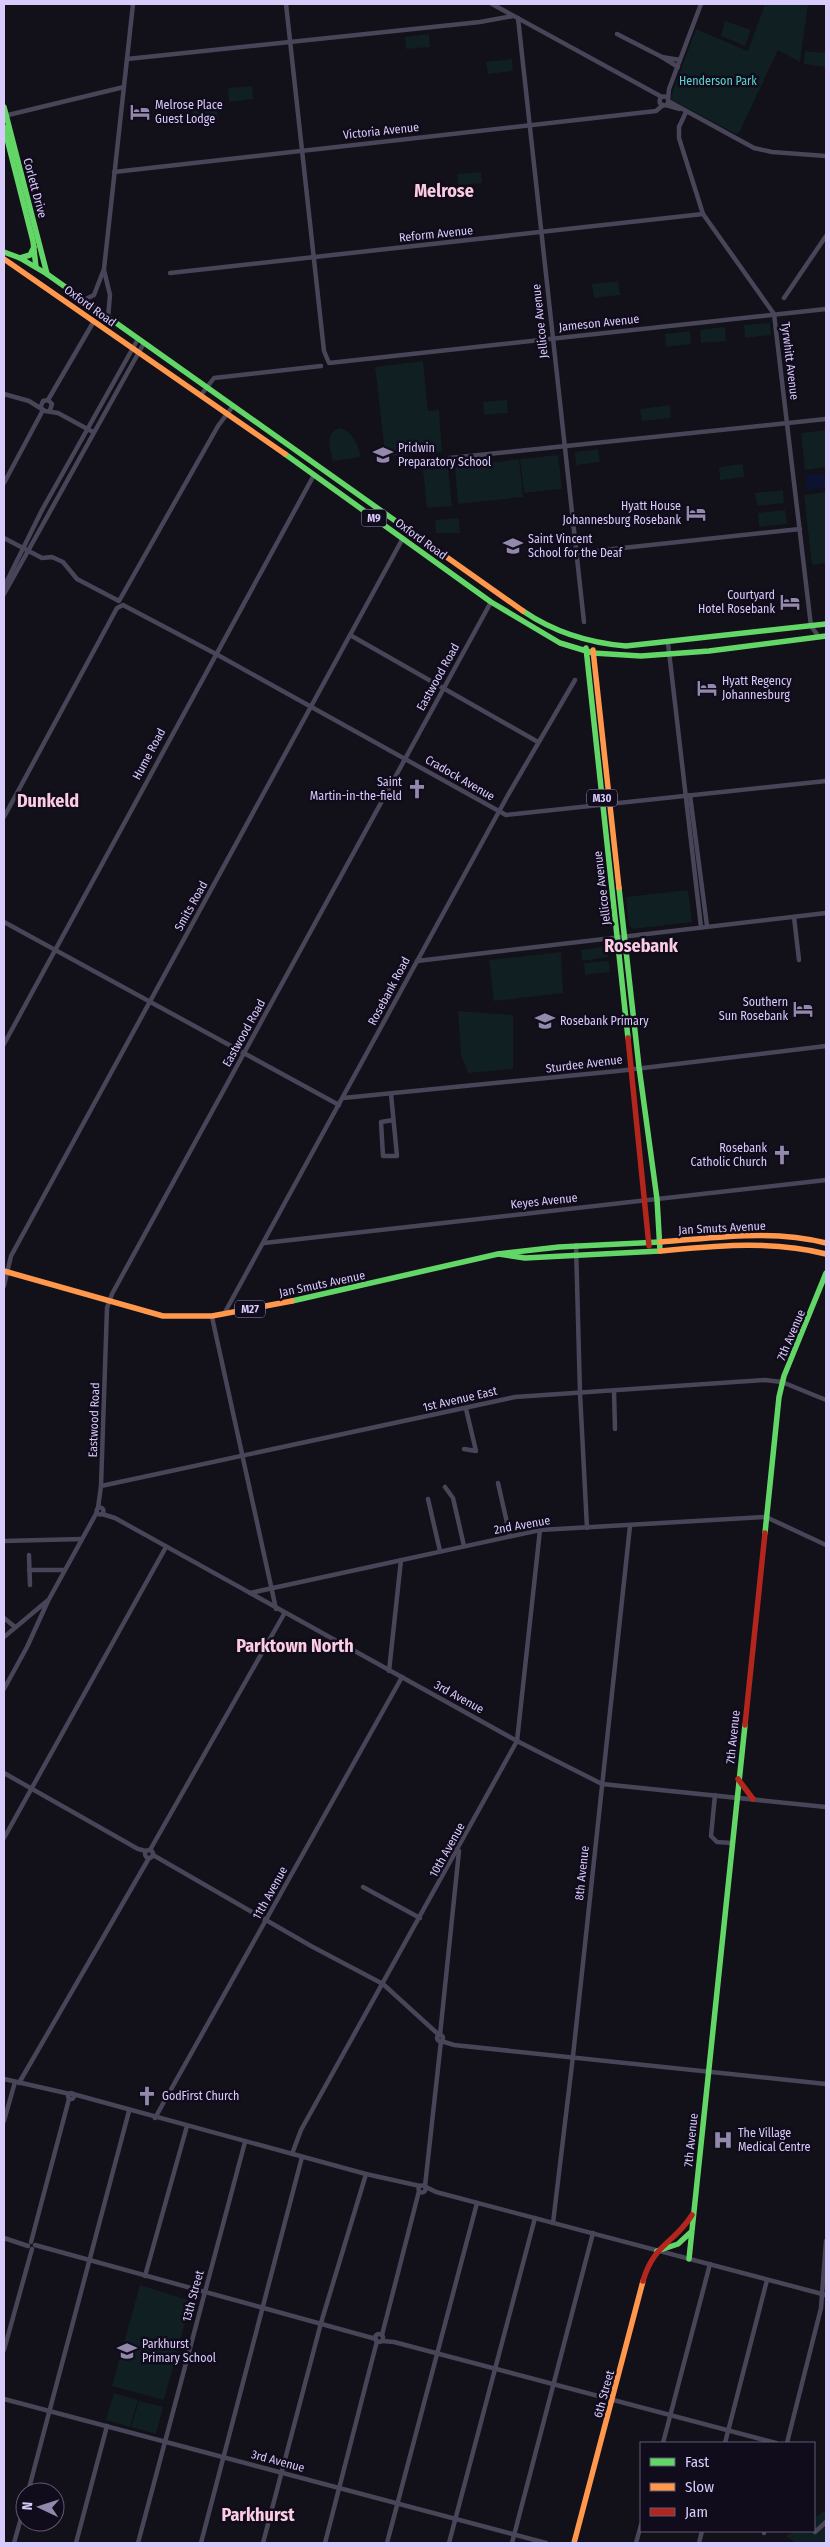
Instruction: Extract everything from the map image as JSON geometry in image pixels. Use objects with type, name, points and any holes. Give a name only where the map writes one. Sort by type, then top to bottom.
[{"type":"main road","name":"Corlett Drive","points":[[4,107],[47,274]]},
{"type":"main road","name":"Corlett Drive","points":[[4,127],[34,247],[37,277],[43,285]]},
{"type":"main road","points":[[20,258],[30,255],[34,247]]},
{"type":"main road","name":"Oxford Road","points":[[4,252],[20,258],[47,274],[324,471],[548,626],[594,643],[626,646],[668,643],[826,624]]},
{"type":"main road","name":"Oxford Road","points":[[4,259],[131,349],[217,406],[491,602],[540,633],[585,652],[641,656],[826,636]]},
{"type":"main road","points":[[189,387],[195,379]]},
{"type":"main road","points":[[217,406],[222,398]]},
{"type":"main road","points":[[275,448],[280,439]]},
{"type":"main road","points":[[308,471],[313,463]]},
{"type":"main road","points":[[316,477],[322,476],[324,471]]},
{"type":"main road","points":[[403,538],[409,529]]},
{"type":"main road","points":[[491,602],[498,592]]},
{"type":"main road","name":"Jellicoe Avenue","points":[[587,641],[585,652],[632,1068],[649,1252]]},
{"type":"main road","name":"Jellicoe Avenue","points":[[594,643],[593,653],[639,1067],[657,1199],[660,1251]]},
{"type":"main road","name":"Jan Smuts Avenue","points":[[5,1272],[163,1317],[192,1319],[212,1317],[499,1254],[576,1245],[771,1236],[811,1238],[826,1243]]},
{"type":"main road","name":"Jan Smuts Avenue","points":[[499,1254],[526,1258],[770,1244],[811,1249],[826,1254]]},
{"type":"main road","name":"7th Avenue","points":[[689,2259],[736,1797],[782,1382],[826,1273]]},
{"type":"main road","points":[[738,1779],[753,1799]]},
{"type":"main road","points":[[657,2252],[662,2244],[687,2224],[693,2212]]},
{"type":"main road","points":[[657,2252],[678,2244],[691,2231]]},
{"type":"main road","name":"6th Street","points":[[574,2543],[648,2264],[657,2252]]},
{"type":"street","points":[[84,300],[92,298],[104,269],[133,4]]},
{"type":"street","points":[[286,4],[313,257]]},
{"type":"street","points":[[492,4],[664,101],[754,148],[772,152],[826,156]]},
{"type":"street","points":[[664,101],[701,4]]},
{"type":"street","points":[[127,59],[290,43],[516,17]]},
{"type":"street","name":"Jellicoe Avenue","points":[[516,17],[584,622]]},
{"type":"street","points":[[617,34],[678,67]]},
{"type":"street","points":[[662,57],[680,60]]},
{"type":"street","points":[[5,116],[124,87]]},
{"type":"street","name":"Victoria Avenue","points":[[114,172],[650,111],[664,101]]},
{"type":"street","name":"Tyrwhitt Avenue","points":[[686,112],[679,127],[679,138],[703,214],[774,314],[811,626],[819,637]]},
{"type":"street","name":"Reform Avenue","points":[[170,274],[703,214]]},
{"type":"street","points":[[784,298],[826,236]]},
{"type":"street","name":"Jameson Avenue","points":[[313,257],[324,351],[327,362],[334,364],[552,338],[826,310]]},
{"type":"street","points":[[104,269],[110,290],[108,318]]},
{"type":"street","points":[[97,289],[102,287],[110,290]]},
{"type":"street","points":[[4,483],[94,321]]},
{"type":"street","points":[[4,587],[22,548],[86,427],[138,339]]},
{"type":"street","points":[[4,594],[137,353],[144,344]]},
{"type":"street","points":[[201,395],[206,387],[217,377],[321,366]]},
{"type":"street","points":[[4,394],[47,406],[93,432]]},
{"type":"street","points":[[4,817],[218,426],[233,406]]},
{"type":"street","points":[[450,458],[826,419]]},
{"type":"street","name":"Hume Road","points":[[4,1044],[216,654],[316,477]]},
{"type":"street","points":[[576,553],[800,529]]},
{"type":"street","name":"Cradock Avenue","points":[[4,538],[42,558],[52,557],[62,562],[77,579],[216,654],[499,813],[515,816],[688,795],[826,781]]},
{"type":"street","name":"Smits Road","points":[[4,1286],[5,1272],[11,1256],[403,538]]},
{"type":"street","name":"Eastwood Road","points":[[101,1511],[109,1302],[491,602]]},
{"type":"street","points":[[350,635],[538,742]]},
{"type":"street","points":[[668,643],[686,789],[699,856],[707,926]]},
{"type":"street","name":"Rosebank Road","points":[[224,1314],[538,742],[575,680]]},
{"type":"street","points":[[688,795],[701,927]]},
{"type":"street","points":[[693,857],[699,856]]},
{"type":"street","points":[[417,961],[826,913]]},
{"type":"street","points":[[794,917],[799,960]]},
{"type":"street","points":[[4,922],[339,1105]]},
{"type":"street","name":"Sturdee Avenue","points":[[343,1098],[826,1046]]},
{"type":"street","points":[[391,1094],[394,1120],[397,1156],[386,1157],[383,1156],[381,1122],[394,1120]]},
{"type":"street","name":"Keyes Avenue","points":[[264,1243],[826,1180]]},
{"type":"street","points":[[576,1245],[580,1393],[588,1528]]},
{"type":"street","points":[[212,1317],[276,1609]]},
{"type":"street","name":"1st Avenue East","points":[[101,1486],[515,1397],[766,1380],[782,1382],[826,1400]]},
{"type":"street","points":[[614,1391],[615,1429]]},
{"type":"street","points":[[464,1449],[476,1451],[466,1409]]},
{"type":"street","points":[[498,1483],[510,1536]]},
{"type":"street","points":[[444,1487],[453,1498],[464,1546]]},
{"type":"street","points":[[428,1499],[440,1551]]},
{"type":"street","points":[[4,1689],[24,1653],[64,1570],[101,1511]]},
{"type":"street","name":"3rd Avenue","points":[[101,1511],[250,1593],[284,1614],[518,1741],[602,1784],[826,1807]]},
{"type":"street","name":"2nd Avenue","points":[[250,1593],[540,1530],[766,1517],[826,1545]]},
{"type":"street","name":"8th Avenue","points":[[553,2223],[573,2056],[630,1526]]},
{"type":"street","name":"10th Avenue","points":[[292,2154],[301,2130],[518,1741],[540,1530]]},
{"type":"street","points":[[4,1541],[82,1539]]},
{"type":"street","points":[[4,1838],[166,1548]]},
{"type":"street","points":[[29,1555],[30,1585]]},
{"type":"street","points":[[389,1670],[401,1560]]},
{"type":"street","points":[[29,1570],[64,1570]]},
{"type":"street","points":[[4,1637],[48,1601]]},
{"type":"street","points":[[4,2120],[17,2082],[149,1855],[284,1614]]},
{"type":"street","points":[[4,1618],[15,1627]]},
{"type":"street","name":"11th Avenue","points":[[155,2118],[402,1677]]},
{"type":"street","points":[[4,1773],[383,1984],[448,2044],[826,2084]]},
{"type":"street","points":[[715,1795],[711,1836],[717,1842],[732,1843]]},
{"type":"street","points":[[325,2543],[379,2338],[425,2176],[460,1847]]},
{"type":"street","points":[[362,1887],[420,1918]]},
{"type":"street","points":[[4,2079],[824,2295]]},
{"type":"street","points":[[4,2350],[71,2097]]},
{"type":"street","points":[[31,2482],[129,2111]]},
{"type":"street","points":[[146,2276],[187,2126]]},
{"type":"street","name":"13th Street","points":[[138,2543],[245,2142]]},
{"type":"street","points":[[201,2543],[302,2157]]},
{"type":"street","points":[[263,2543],[321,2323],[366,2174]]},
{"type":"street","points":[[387,2543],[477,2203]]},
{"type":"street","points":[[449,2543],[535,2218]]},
{"type":"street","points":[[512,2543],[593,2233]]},
{"type":"street","points":[[4,2238],[772,2442]]},
{"type":"street","points":[[787,2442],[824,2295],[826,2241]]},
{"type":"street","points":[[663,2442],[710,2264]]},
{"type":"street","points":[[725,2442],[767,2280]]},
{"type":"street","name":"3rd Avenue","points":[[4,2399],[546,2543]]},
{"type":"street","points":[[76,2543],[107,2426]]},
{"type":"street","points":[[816,2532],[826,2522]]},
{"type":"street","points":[[636,2543],[640,2529]]},
{"type":"green space","name":"Henderson Park","points":[[765,4],[808,4],[800,62],[778,50],[739,133],[736,134],[670,99],[696,29],[748,51]]},
{"type":"green space","points":[[725,21],[751,30],[745,46],[721,36]]},
{"type":"green space","points":[[429,34],[430,47],[406,49],[405,37]]},
{"type":"green space","points":[[805,51],[826,53],[826,67],[804,64]]},
{"type":"green space","points":[[512,59],[513,71],[488,74],[486,62]]},
{"type":"green space","points":[[252,86],[253,99],[229,102],[228,88]]},
{"type":"green space","points":[[217,106],[218,120],[194,123],[192,108]]},
{"type":"green space","points":[[481,172],[482,183],[458,185],[457,174]]},
{"type":"green space","points":[[618,281],[620,295],[594,298],[592,284]]},
{"type":"green space","points":[[770,323],[771,335],[745,338],[744,325]]},
{"type":"green space","points":[[725,327],[726,341],[701,343],[700,330]]},
{"type":"green space","points":[[690,331],[691,344],[666,347],[665,334]]},
{"type":"green space","points":[[423,361],[428,411],[439,410],[442,452],[390,456],[385,454],[375,367]]},
{"type":"green space","points":[[507,400],[508,413],[484,415],[483,402]]},
{"type":"green space","points":[[670,405],[671,418],[642,421],[640,409]]},
{"type":"green space","points":[[339,428],[351,435],[361,457],[333,461],[329,442],[331,434]]},
{"type":"green space","points":[[826,430],[826,467],[805,470],[801,433]]},
{"type":"green space","points":[[598,449],[600,462],[576,465],[575,452]]},
{"type":"green space","points":[[558,455],[562,489],[524,493],[520,459]]},
{"type":"green space","points":[[519,459],[523,497],[458,504],[455,467]]},
{"type":"green space","points":[[743,464],[744,477],[720,480],[719,467]]},
{"type":"green space","points":[[448,468],[452,506],[427,508],[423,470]]},
{"type":"green space","points":[[783,490],[784,503],[757,506],[755,493]]},
{"type":"green space","points":[[826,492],[826,563],[812,565],[804,495]]},
{"type":"green space","points":[[785,510],[787,524],[759,527],[758,513]]},
{"type":"green space","points":[[459,518],[460,533],[436,533],[435,520]]},
{"type":"green space","points":[[688,890],[692,922],[633,929],[629,925],[626,897]]},
{"type":"green space","points":[[607,946],[608,957],[582,961],[581,950]]},
{"type":"green space","points":[[561,952],[563,993],[494,1001],[489,960]]},
{"type":"green space","points":[[609,961],[610,972],[585,975],[584,963]]},
{"type":"green space","points":[[458,1011],[513,1015],[513,1069],[468,1073],[461,1055]]},
{"type":"green space","points":[[140,2285],[191,2301],[164,2400],[112,2386]]},
{"type":"green space","points":[[114,2393],[138,2400],[130,2427],[106,2420]]},
{"type":"green space","points":[[139,2401],[163,2407],[156,2434],[131,2427]]},
{"type":"green space","points":[[826,2510],[826,2543],[796,2543],[786,2536],[793,2532],[815,2532],[815,2517]]},
{"type":"water","points":[[824,473],[826,488],[807,490],[805,475]]},
{"type":"waterway","points":[[815,2498],[826,2488]]},
{"type":"waterway","points":[[775,2543],[783,2532]]},
{"type":"traffic: fast","points":[[4,107],[47,274]]},
{"type":"traffic: fast","points":[[4,127],[33,241],[36,267]]},
{"type":"traffic: fast","points":[[20,258],[30,255],[34,247]]},
{"type":"traffic: fast","points":[[4,252],[20,258],[47,274],[397,522]]},
{"type":"traffic: fast","points":[[285,454],[491,602],[560,643],[593,653],[641,656],[709,651],[826,636]]},
{"type":"traffic: fast","points":[[523,611],[559,631],[585,639],[626,646],[826,624]]},
{"type":"traffic: fast","points":[[586,648],[628,1038]]},
{"type":"traffic: fast","points":[[499,1254],[525,1258],[660,1251],[657,1199],[639,1067],[619,888]]},
{"type":"traffic: fast","points":[[292,1301],[498,1254],[559,1247],[660,1242]]},
{"type":"traffic: fast","points":[[765,1533],[779,1397],[784,1376],[826,1273]]},
{"type":"traffic: fast","points":[[689,2259],[745,1725]]},
{"type":"traffic: fast","points":[[657,2251],[678,2244],[691,2232]]},
{"type":"traffic: slow","points":[[4,259],[285,454]]},
{"type":"traffic: slow","points":[[397,522],[523,611]]},
{"type":"traffic: slow","points":[[593,650],[619,888]]},
{"type":"traffic: slow","points":[[660,1242],[764,1235],[785,1236],[826,1243]]},
{"type":"traffic: slow","points":[[660,1251],[743,1245],[785,1247],[826,1254]]},
{"type":"traffic: slow","points":[[4,1271],[163,1316],[212,1316],[292,1301]]},
{"type":"traffic: slow","points":[[574,2543],[643,2281]]},
{"type":"traffic: jam","points":[[628,1038],[649,1246]]},
{"type":"traffic: jam","points":[[745,1725],[765,1533]]},
{"type":"traffic: jam","points":[[738,1779],[753,1799]]},
{"type":"traffic: jam","points":[[643,2281],[653,2259],[692,2215]]},
{"type":"place","name":"Melrose Place Guest Lodge","points":[[140,112]]},
{"type":"place","name":"Pridwin Preparatory School","points":[[383,455]]},
{"type":"place","name":"Hyatt House Johannesburg Rosebank","points":[[696,513]]},
{"type":"place","name":"Saint Vincent School for the Deaf","points":[[513,546]]},
{"type":"place","name":"Courtyard Hotel Rosebank","points":[[790,602]]},
{"type":"place","name":"Hyatt Regency Johannesburg","points":[[707,688]]},
{"type":"place","name":"Saint Martin-in-the-field","points":[[417,789]]},
{"type":"place","name":"Southern Sun Rosebank","points":[[803,1009]]},
{"type":"place","name":"Rosebank Primary","points":[[545,1021]]},
{"type":"place","name":"Rosebank Catholic Church","points":[[782,1155]]},
{"type":"place","name":"GodFirst Church","points":[[147,2096]]},
{"type":"place","name":"The Village Medical Centre","points":[[723,2140]]},
{"type":"place","name":"Parkhurst Primary School","points":[[127,2351]]},
{"type":"district","name":"Melrose","points":[[444,191]]},
{"type":"district","name":"Dunkeld","points":[[48,801]]},
{"type":"district","name":"Rosebank","points":[[641,946]]},
{"type":"district","name":"Parktown North","points":[[295,1646]]},
{"type":"district","name":"Parkhurst","points":[[258,2515]]}]
